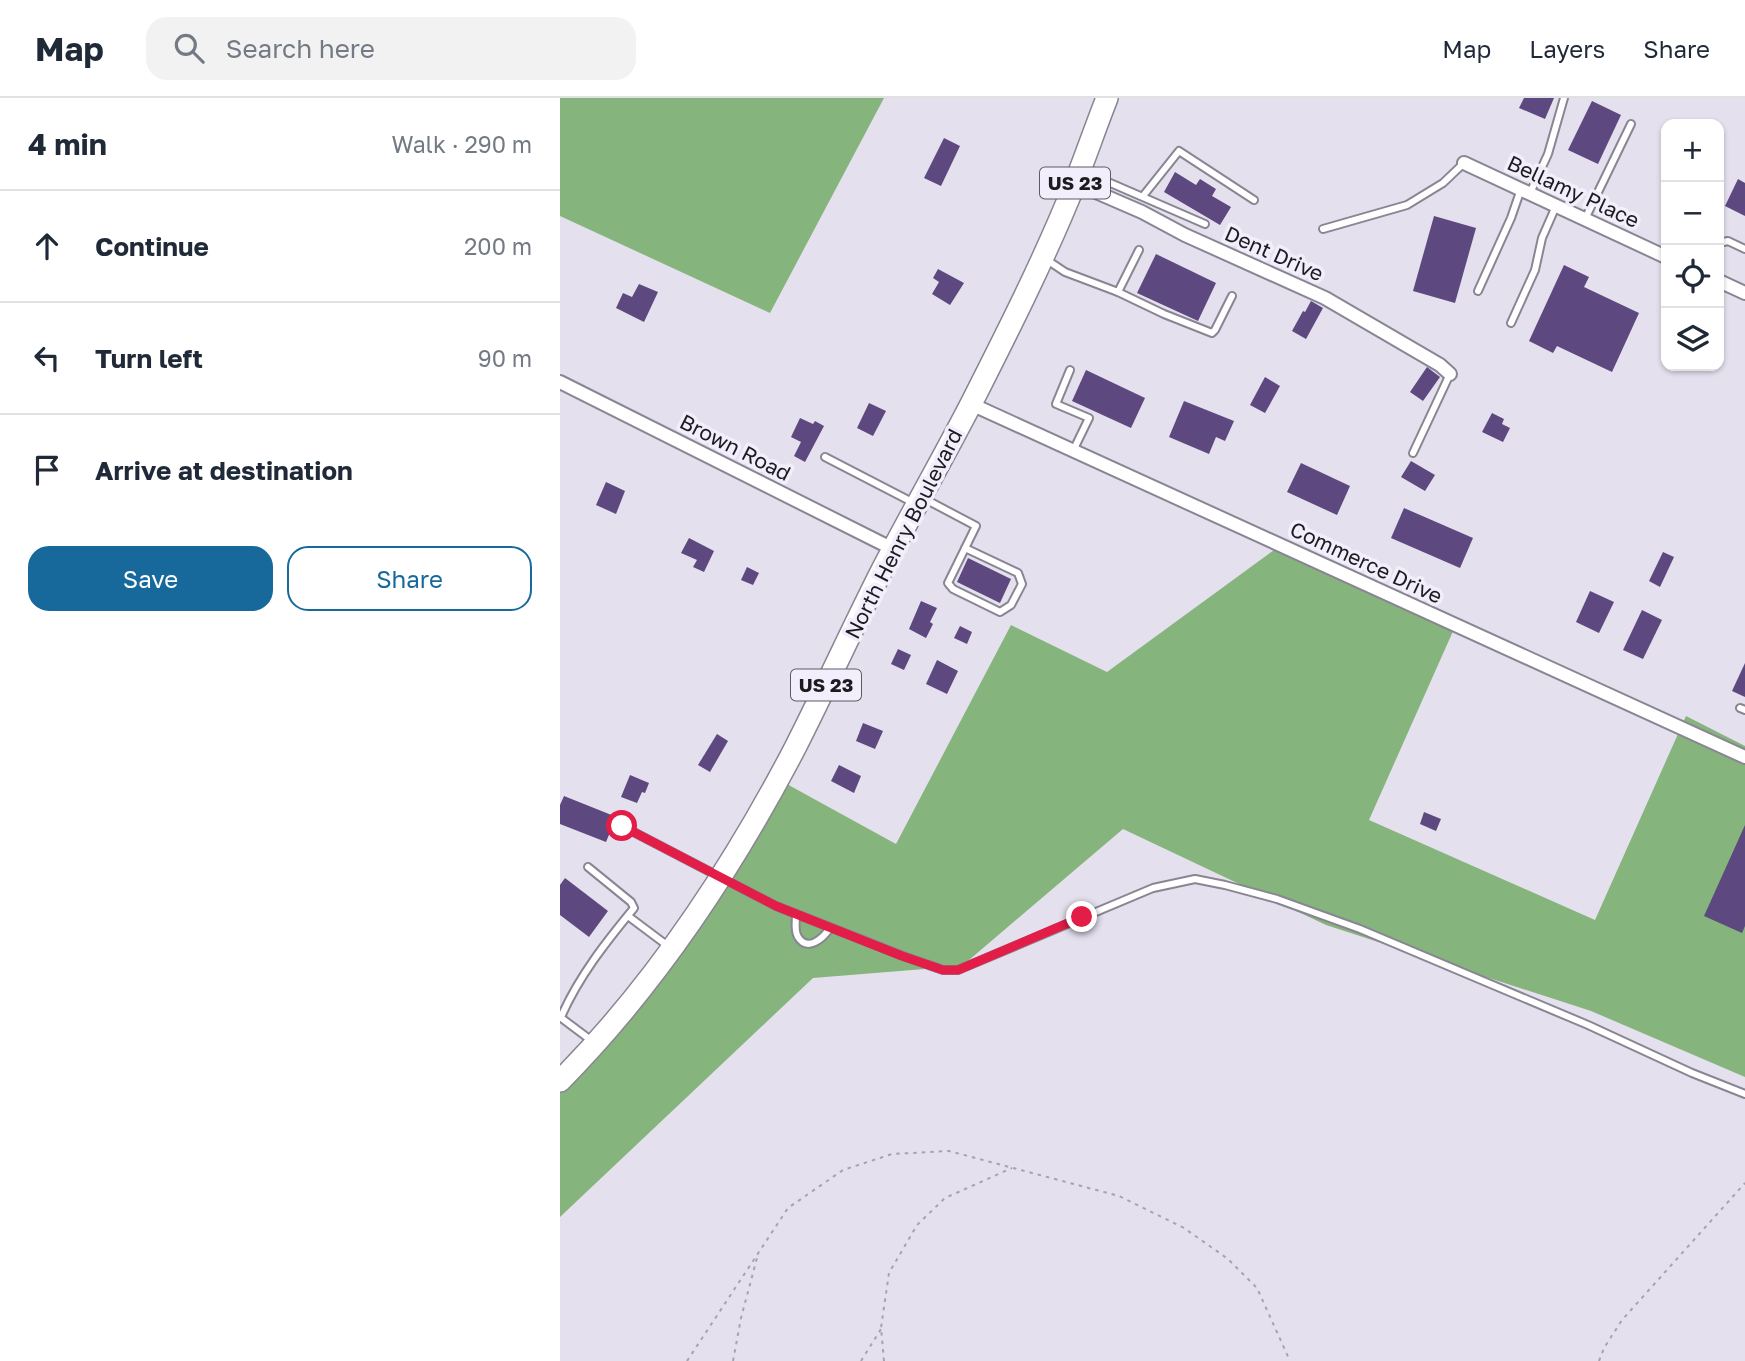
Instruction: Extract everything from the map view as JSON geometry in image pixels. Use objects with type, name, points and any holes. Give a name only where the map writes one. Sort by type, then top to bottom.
[{"type":"highway","name":"North Henry Boulevard","points":[[560,1081],[631,1003],[672,949],[722,876],[794,750],[893,549],[971,404],[1042,257],[1077,177],[1107,98]]},
{"type":"street","name":"Bellamy Place","points":[[1464,163],[1661,255]]},
{"type":"street","name":"Dent Drive","points":[[1077,177],[1185,235],[1325,298],[1440,365],[1450,374]]},
{"type":"street","points":[[1724,283],[1745,293]]},
{"type":"street","name":"Brown Road","points":[[560,382],[893,549]]},
{"type":"street","name":"Commerce Drive","points":[[971,404],[1745,757]]},
{"type":"lane","points":[[1478,291],[1511,218],[1548,154],[1564,98]]},
{"type":"lane","points":[[1585,219],[1631,124]]},
{"type":"lane","points":[[1143,197],[1179,151],[1254,200]]},
{"type":"lane","points":[[1323,229],[1407,205],[1443,183],[1464,163]]},
{"type":"lane","points":[[1077,177],[1143,197],[1205,224]]},
{"type":"lane","points":[[1511,323],[1535,270],[1542,238],[1556,206]]},
{"type":"lane","points":[[1724,242],[1745,249]]},
{"type":"lane","points":[[1118,292],[1139,250]]},
{"type":"lane","points":[[1042,257],[1065,272],[1212,333],[1232,296]]},
{"type":"lane","points":[[1070,370],[1056,404],[1089,418],[1073,450]]},
{"type":"lane","points":[[1413,453],[1450,374]]},
{"type":"lane","points":[[825,457],[976,526],[965,548],[948,583],[953,589],[1000,612],[1012,605],[1022,584],[1018,573],[965,548]]},
{"type":"lane","points":[[622,826],[776,906],[943,970],[958,970],[1153,888],[1195,879],[1225,885],[1277,899],[1360,929],[1745,1094]]},
{"type":"lane","points":[[588,867],[631,902],[634,908],[593,961],[570,995],[560,1017],[595,1044]]},
{"type":"lane","points":[[796,914],[797,936],[802,941],[811,943],[819,940],[831,928]]},
{"type":"lane","points":[[628,916],[672,949]]},
{"type":"path","points":[[687,1361],[788,1208],[843,1170],[892,1154],[949,1150],[1119,1196],[1184,1227],[1228,1259],[1257,1288],[1290,1361]]},
{"type":"path","points":[[884,1361],[881,1328],[889,1273],[917,1225],[945,1198],[1013,1168]]},
{"type":"path","points":[[1600,1361],[1604,1348],[1622,1320],[1745,1183]]},
{"type":"path","points":[[733,1361],[758,1254]]},
{"type":"path","points":[[861,1361],[881,1328]]},
{"type":"green space","points":[[560,98],[884,98],[770,313],[560,216]]},
{"type":"green space","points":[[1281,545],[1454,629],[1369,820],[1595,920],[1686,716],[1745,746],[1745,1077],[1591,1011],[1326,925],[1123,829],[962,966],[813,978],[560,1217],[560,1081],[657,973],[774,777],[896,844],[1011,625],[1107,672]]},
{"type":"building","points":[[1524,98],[1554,98],[1545,119],[1519,108]]},
{"type":"building","points":[[1592,101],[1621,115],[1598,164],[1568,150]]},
{"type":"building","points":[[944,138],[960,146],[941,186],[924,178]]},
{"type":"building","points":[[1175,172],[1196,185],[1200,179],[1216,189],[1212,196],[1231,207],[1220,225],[1164,192]]},
{"type":"building","points":[[1738,179],[1745,183],[1745,216],[1725,206]]},
{"type":"building","points":[[1434,216],[1476,228],[1455,303],[1413,291]]},
{"type":"building","points":[[1156,254],[1216,283],[1198,321],[1137,293]]},
{"type":"building","points":[[1564,265],[1589,277],[1584,287],[1639,313],[1612,372],[1557,346],[1553,353],[1529,341]]},
{"type":"building","points":[[938,269],[964,283],[950,305],[932,294],[939,282],[933,278]]},
{"type":"building","points":[[639,284],[658,292],[644,322],[616,308],[623,293],[632,297]]},
{"type":"building","points":[[1311,301],[1323,308],[1306,339],[1292,331]]},
{"type":"building","points":[[1427,367],[1440,377],[1423,401],[1410,392]]},
{"type":"building","points":[[1086,370],[1145,398],[1131,428],[1072,401]]},
{"type":"building","points":[[1265,377],[1280,386],[1265,413],[1250,405]]},
{"type":"building","points":[[1184,401],[1234,421],[1225,441],[1216,437],[1209,454],[1169,437]]},
{"type":"building","points":[[869,403],[886,411],[873,436],[857,428]]},
{"type":"building","points":[[1492,413],[1504,419],[1502,424],[1510,428],[1503,442],[1482,432]]},
{"type":"building","points":[[800,418],[824,426],[805,462],[794,456],[801,442],[791,437]]},
{"type":"building","points":[[1411,461],[1435,475],[1425,491],[1401,477]]},
{"type":"building","points":[[1301,463],[1350,486],[1337,515],[1287,492]]},
{"type":"building","points":[[606,482],[625,491],[616,514],[596,505]]},
{"type":"building","points":[[1404,508],[1473,538],[1460,568],[1391,538]]},
{"type":"building","points":[[689,538],[714,551],[704,572],[693,567],[697,560],[681,553]]},
{"type":"building","points":[[1663,552],[1674,557],[1660,587],[1649,581]]},
{"type":"building","points":[[968,558],[1011,579],[1000,603],[957,582]]},
{"type":"building","points":[[747,567],[759,573],[753,585],[741,580]]},
{"type":"building","points":[[1590,591],[1614,602],[1599,633],[1576,622]]},
{"type":"building","points":[[921,601],[937,608],[926,638],[909,629]]},
{"type":"building","points":[[1642,610],[1662,620],[1643,659],[1623,650]]},
{"type":"building","points":[[960,626],[972,632],[967,644],[954,638]]},
{"type":"building","points":[[898,649],[911,655],[904,670],[891,664]]},
{"type":"building","points":[[937,660],[958,671],[947,694],[926,684]]},
{"type":"building","points":[[1745,663],[1745,697],[1732,691]]},
{"type":"building","points":[[863,723],[883,731],[875,749],[856,741]]},
{"type":"building","points":[[717,734],[728,741],[710,772],[698,765]]},
{"type":"building","points":[[839,765],[861,776],[854,793],[831,781]]},
{"type":"building","points":[[630,775],[649,783],[637,803],[621,797]]},
{"type":"building","points":[[564,796],[619,818],[614,832],[611,830],[606,842],[560,824],[560,805]]},
{"type":"building","points":[[1424,812],[1441,819],[1436,831],[1420,824]]},
{"type":"building","points":[[1745,825],[1745,926],[1742,933],[1704,916]]},
{"type":"building","points":[[565,878],[608,911],[589,937],[560,915],[560,885]]},
{"type":"route","points":[[622,826],[776,906],[943,970],[958,970],[1082,917]]}]
